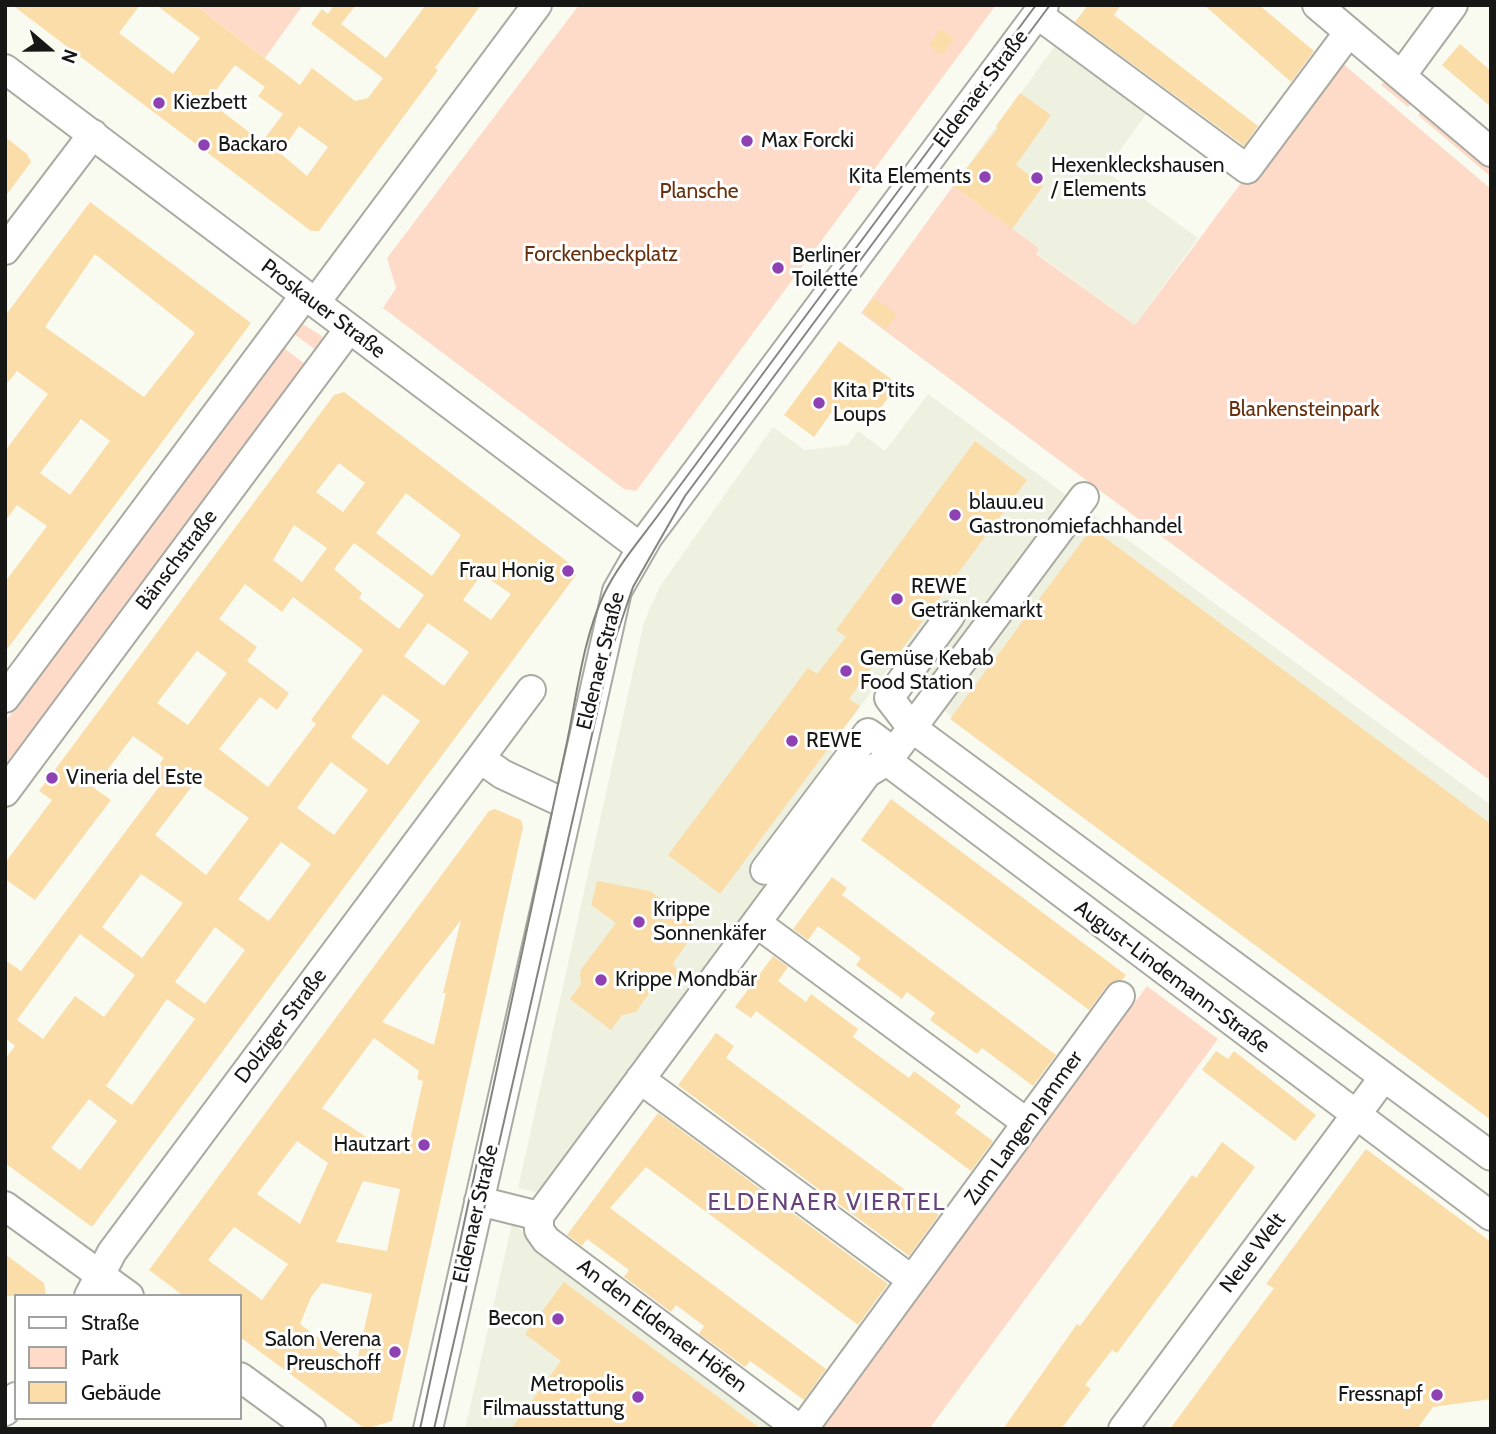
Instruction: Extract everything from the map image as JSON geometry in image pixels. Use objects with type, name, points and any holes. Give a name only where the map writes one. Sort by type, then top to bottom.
[{"type":"street","points":[[5,698],[537,5]]},
{"type":"street","points":[[1317,5],[1491,152]]},
{"type":"street","points":[[1401,76],[1454,5]]},
{"type":"street","name":"Eldenaer Straße","points":[[428,1429],[566,804],[617,590],[640,548],[1040,9],[1247,169],[1349,32]]},
{"type":"street","name":"Proskauer Straße","points":[[5,69],[640,548]]},
{"type":"street","points":[[5,250],[93,134]]},
{"type":"street","name":"Bänschstraße","points":[[5,792],[349,329]]},
{"type":"street","points":[[479,1201],[539,1216],[758,924],[867,772],[890,756],[1084,497]]},
{"type":"street","name":"August-Lindemann-Straße","points":[[950,616],[889,698],[912,728],[1491,1156]]},
{"type":"street","name":"Dolziger Straße","points":[[94,1285],[112,1252],[531,690]]},
{"type":"street","name":"August-Lindemann-Straße","points":[[765,870],[868,733],[890,756],[1491,1216]]},
{"type":"street","points":[[481,760],[502,774],[566,804]]},
{"type":"street","points":[[758,924],[1027,1123]]},
{"type":"street","name":"Zum Langen Jammer","points":[[801,1429],[1120,996]]},
{"type":"street","name":"Neue Welt","points":[[1123,1429],[1384,1077]]},
{"type":"street","points":[[640,1079],[912,1280]]},
{"type":"street","points":[[5,1206],[94,1285],[123,1294]]},
{"type":"street","name":"An den Eldenaer Höfen","points":[[539,1216],[539,1230],[546,1240],[801,1429]]},
{"type":"street","points":[[242,1378],[311,1429]]},
{"type":"shaded area","name":"Hexenkleckshausen / Elements","points":[[1060,39],[1152,106],[1105,171],[1198,238],[1135,325],[1036,253],[1039,248],[953,186]]},
{"type":"shaded area","points":[[928,394],[1491,805],[1491,1117],[888,669],[829,749],[855,769],[539,1193],[518,1188],[644,622],[660,586],[773,427],[805,450],[848,445],[858,431],[885,451]]},
{"type":"shaded area","points":[[512,1224],[541,1245],[787,1429],[465,1429]]},
{"type":"green space","points":[[195,5],[303,5],[265,58]]},
{"type":"green space","name":"Forckenbeckplatz","points":[[579,5],[996,5],[636,491],[624,489],[383,308],[396,288],[387,258]]},
{"type":"green space","name":"Blankensteinpark","points":[[1335,57],[1491,189],[1491,781],[861,313],[953,186],[1039,248],[1036,254],[1135,325]]},
{"type":"green space","points":[[1385,80],[1412,103],[1408,107],[1381,85]]},
{"type":"green space","points":[[1422,111],[1491,169],[1491,177],[1418,115]]},
{"type":"green space","points":[[301,323],[322,336],[320,353],[290,331]]},
{"type":"green space","points":[[279,344],[310,368],[301,370],[98,643],[98,651],[93,650],[5,767],[5,722],[278,355]]},
{"type":"green space","points":[[1147,986],[1218,1039],[929,1429],[819,1429]]},
{"type":"building","points":[[12,5],[140,5],[119,33],[173,74],[200,38],[156,5],[195,5],[300,85],[312,68],[355,101],[368,98],[383,78],[311,24],[322,9],[328,14],[334,5],[356,5],[341,24],[386,58],[426,5],[481,5],[435,68],[438,70],[319,231],[311,231]],"holes":[[[235,65],[265,87],[258,96],[283,114],[262,142],[219,109],[221,105],[211,97]],[[299,126],[328,147],[307,176],[280,153]]]},
{"type":"building","points":[[1088,5],[1121,5],[1114,15],[1258,126],[1244,146],[1075,22]]},
{"type":"building","points":[[1204,5],[1259,5],[1314,51],[1291,82]]},
{"type":"building","points":[[941,29],[954,39],[942,55],[929,45]]},
{"type":"building","points":[[1460,44],[1491,71],[1491,107],[1442,65]]},
{"type":"building","points":[[1020,93],[1051,115],[1016,165],[1043,186],[1012,229],[953,186],[998,128],[996,126]]},
{"type":"building","points":[[5,137],[27,154],[31,162],[5,197]]},
{"type":"building","points":[[90,202],[251,323],[5,652],[5,582],[47,526],[17,505],[5,521],[5,451],[48,394],[17,371],[5,386],[5,316]],"holes":[[[95,254],[195,333],[144,397],[45,327]],[[81,419],[110,441],[70,495],[40,473]]]},
{"type":"building","points":[[874,298],[897,314],[886,329],[863,312]]},
{"type":"building","points":[[839,341],[898,384],[868,426],[836,406],[814,437],[784,415]]},
{"type":"building","points":[[344,392],[573,566],[576,575],[92,1227],[5,1163],[5,1059],[15,1046],[5,1038],[5,960],[21,971],[162,783],[151,775],[164,758],[133,736],[94,788],[111,800],[35,900],[5,879],[5,863],[52,800],[39,791],[334,395]],"holes":[[[339,463],[365,483],[343,512],[316,492]],[[406,493],[461,535],[432,576],[376,533]],[[294,525],[327,548],[302,582],[273,560]],[[354,543],[424,595],[399,629],[359,598],[362,593],[334,569]],[[482,574],[511,594],[491,620],[463,600]],[[245,584],[282,612],[293,597],[363,650],[311,720],[316,724],[268,787],[219,749],[260,697],[277,710],[289,693],[247,661],[257,647],[219,619]],[[428,623],[469,652],[444,686],[404,656]],[[197,651],[227,673],[188,725],[157,703]],[[383,694],[420,721],[388,765],[351,737]],[[331,762],[368,790],[334,835],[297,808]],[[196,781],[249,818],[206,875],[155,835]],[[281,842],[311,864],[269,921],[238,899]],[[141,874],[183,903],[142,958],[102,927]],[[215,927],[245,950],[205,1004],[175,982]],[[80,934],[135,975],[104,1017],[75,996],[43,1039],[17,1020]],[[167,999],[195,1019],[132,1105],[106,1086]],[[89,1099],[117,1121],[80,1170],[51,1148]]]},
{"type":"building","points":[[975,441],[1027,480],[888,668],[877,660],[849,699],[860,706],[720,894],[668,855],[808,668],[817,674],[846,637],[836,630]]},
{"type":"building","points":[[1092,528],[1491,824],[1491,1120],[950,719]]},
{"type":"building","points":[[891,799],[1126,975],[1122,980],[1107,986],[1089,1010],[861,840]]},
{"type":"building","points":[[495,809],[521,820],[523,827],[392,1421],[365,1429],[242,1338],[242,1294],[181,1294],[149,1270],[489,811]],"holes":[[[461,920],[443,993],[446,993],[434,1045],[382,1022]],[[374,1038],[419,1071],[417,1079],[423,1081],[408,1149],[374,1142],[322,1108]],[[297,1141],[328,1163],[300,1224],[257,1194]],[[363,1181],[400,1189],[387,1251],[336,1242]],[[234,1227],[288,1264],[262,1300],[208,1260]],[[322,1283],[372,1294],[356,1366],[300,1324],[311,1297]]]},
{"type":"building","points":[[832,877],[847,888],[842,895],[1056,1055],[1033,1086],[982,1048],[977,1054],[930,1020],[935,1013],[907,992],[902,999],[856,965],[861,958],[818,926],[808,940],[793,929]]},
{"type":"building","points":[[597,881],[650,891],[692,921],[693,935],[673,963],[679,974],[670,987],[655,985],[636,1012],[622,1015],[611,1030],[570,999],[581,984],[580,971],[616,923],[591,905]]},
{"type":"building","points":[[773,956],[788,967],[778,981],[806,1002],[811,994],[858,1029],[853,1037],[909,1078],[914,1071],[961,1106],[955,1113],[993,1141],[971,1171],[756,1011],[751,1018],[735,1007]]},
{"type":"building","points":[[716,1033],[734,1046],[726,1058],[939,1215],[909,1256],[678,1085]]},
{"type":"building","points":[[1216,1051],[1228,1059],[1234,1051],[1316,1115],[1295,1141],[1202,1070]]},
{"type":"building","points":[[658,1113],[888,1284],[858,1325],[646,1167],[610,1208],[826,1369],[804,1400],[750,1361],[745,1367],[699,1334],[704,1326],[676,1305],[671,1312],[624,1277],[629,1270],[587,1239],[582,1246],[567,1235]]},
{"type":"building","points":[[1222,1142],[1255,1167],[1117,1353],[1112,1350],[1085,1385],[1091,1389],[1061,1429],[1003,1429],[1077,1324],[1080,1326],[1192,1175],[1196,1178]]},
{"type":"building","points":[[1366,1149],[1491,1242],[1491,1399],[1433,1407],[1417,1429],[1170,1429],[1274,1288],[1266,1284]]},
{"type":"building","points":[[5,1254],[44,1283],[46,1294],[5,1296]]},
{"type":"building","points":[[564,1282],[761,1429],[511,1429],[561,1361],[525,1334]]},
{"type":"tram line","points":[[420,1429],[581,667],[604,594],[628,555],[1036,5]]},
{"type":"tram line","points":[[434,1429],[611,651],[633,587],[685,496],[1050,5]]},
{"type":"place","name":"Kiezbett","points":[[159,103]]},
{"type":"place","name":"Max Forcki","points":[[747,141]]},
{"type":"place","name":"Backaro","points":[[204,145]]},
{"type":"place","name":"Kita Elements","points":[[985,177]]},
{"type":"place","name":"Hexenkleckshausen / Elements","points":[[1037,178]]},
{"type":"place","name":"Berliner Toilette","points":[[778,268]]},
{"type":"place","name":"Kita P'tits Loups","points":[[819,403]]},
{"type":"place","name":"blauu.eu Gastronomiefachhandel","points":[[955,515]]},
{"type":"place","name":"Frau Honig","points":[[568,571]]},
{"type":"place","name":"REWE Getränkemarkt","points":[[897,599]]},
{"type":"place","name":"Gemüse Kebab Food Station","points":[[846,671]]},
{"type":"place","name":"REWE","points":[[792,741]]},
{"type":"place","name":"Vineria del Este","points":[[52,778]]},
{"type":"place","name":"Krippe Sonnenkäfer","points":[[639,922]]},
{"type":"place","name":"Krippe Mondbär","points":[[601,980]]},
{"type":"place","name":"Hautzart","points":[[424,1145]]},
{"type":"place","name":"Becon","points":[[558,1319]]},
{"type":"place","name":"Salon Verena Preuschoff","points":[[395,1352]]},
{"type":"place","name":"Fressnapf","points":[[1437,1395]]},
{"type":"place","name":"Metropolis Filmausstattung","points":[[638,1397]]},
{"type":"district","name":"ELDENAER VIERTEL","points":[[827,1203]]},
{"type":"park label","name":"Plansche","points":[[699,192]]}]
